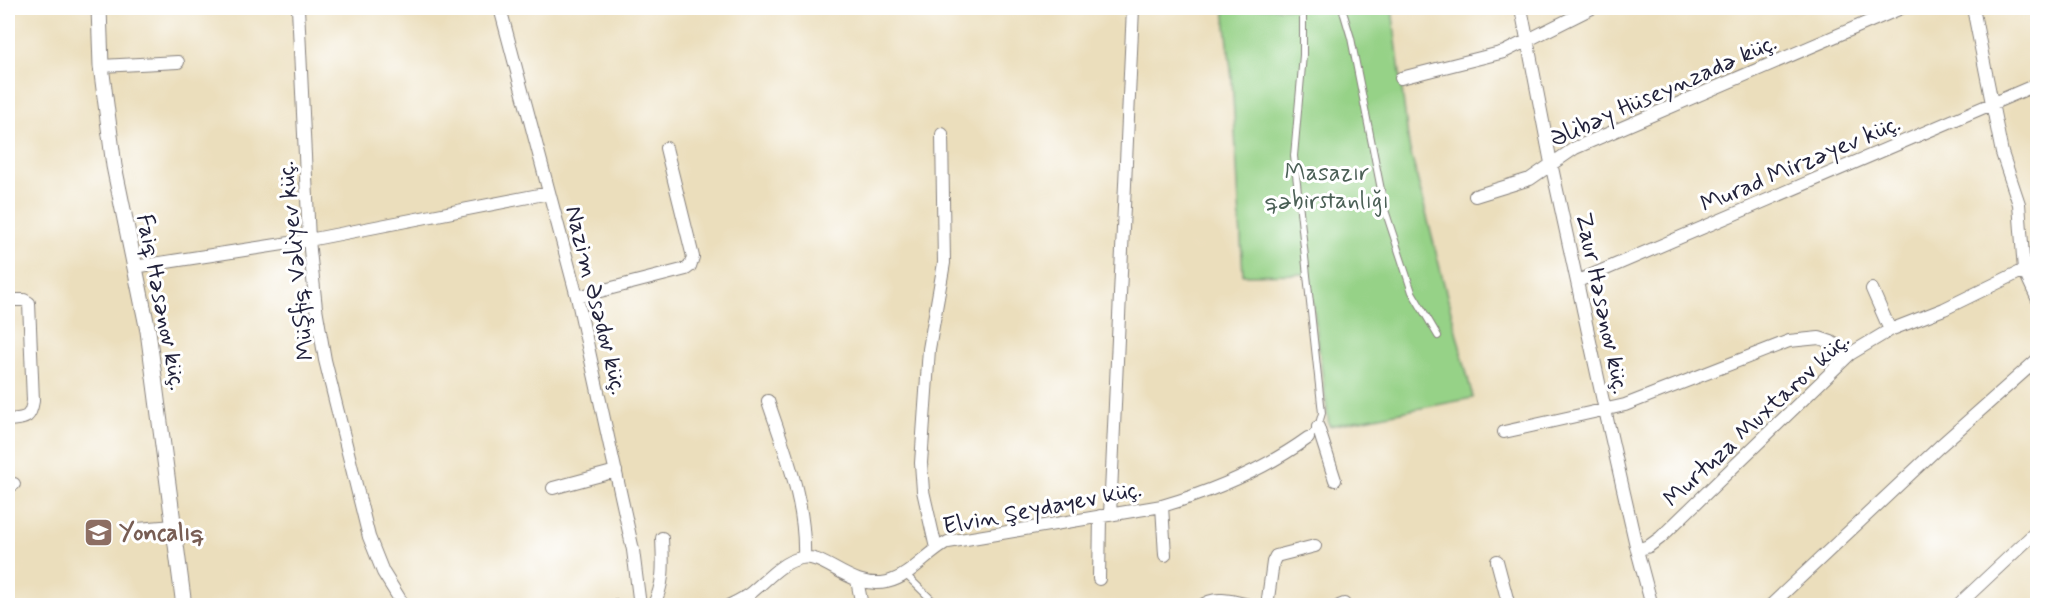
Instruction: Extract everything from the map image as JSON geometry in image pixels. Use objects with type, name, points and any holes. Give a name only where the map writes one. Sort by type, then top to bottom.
[{"type":"street","name":"Faiq Həsənov küç.","points":[[99,8],[101,66],[114,166],[148,331],[184,606]]},
{"type":"street","name":"Müşfiq Vəliyev küç.","points":[[298,8],[309,240],[316,308],[325,360],[369,537],[383,572],[404,606]]},
{"type":"street","name":"Nazim Əsədov küç.","points":[[500,8],[577,297],[633,550],[640,606]]},
{"type":"street","points":[[1099,579],[1105,516],[1133,8]]},
{"type":"street","name":"Zaur Həsənov küç.","points":[[1521,8],[1551,163],[1605,410],[1652,606]]},
{"type":"street","points":[[1401,78],[1504,52],[1592,8]]},
{"type":"street","name":"Əlibəy Hüseynzadə küç.","points":[[1474,196],[1530,179],[1551,163],[1586,144],[1901,8]]},
{"type":"street","points":[[1973,8],[2002,153],[2019,204],[2024,270],[2037,300]]},
{"type":"street","points":[[101,66],[178,62]]},
{"type":"street","name":"Murad Mirzəyev küç.","points":[[1578,281],[2037,84]]},
{"type":"street","points":[[936,548],[923,491],[921,464],[929,349],[944,263],[942,134]]},
{"type":"street","points":[[577,297],[686,269],[690,266],[693,257],[666,148]]},
{"type":"street","points":[[134,267],[309,240],[549,193]]},
{"type":"street","name":"Murtuza Muxtarov küç.","points":[[1637,550],[1649,546],[1660,538],[1850,354],[1890,330],[1944,309],[2037,263]]},
{"type":"street","points":[[1872,289],[1890,330]]},
{"type":"street","points":[[8,300],[24,300],[28,303],[33,401],[31,413],[26,418],[8,420]]},
{"type":"street","points":[[1503,432],[1605,410],[1638,400],[1790,341],[1819,338],[1831,342],[1850,354]]},
{"type":"street","points":[[1770,606],[1940,446],[2037,359]]},
{"type":"street","points":[[728,606],[751,594],[779,568],[804,557],[804,527],[797,491],[768,401]]},
{"type":"street","points":[[1318,427],[1335,480]]},
{"type":"street","name":"Elvin Şeydayev küç.","points":[[804,557],[815,558],[857,580],[886,582],[905,574],[936,548],[963,538],[1162,506],[1236,479],[1308,438]]},
{"type":"street","points":[[553,488],[616,471]]},
{"type":"street","points":[[1162,506],[1166,555]]},
{"type":"street","points":[[138,529],[174,526]]},
{"type":"street","points":[[1957,606],[2037,530]]},
{"type":"street","points":[[653,606],[663,575],[662,538]]},
{"type":"street","points":[[1267,606],[1273,562],[1276,556],[1314,546]]},
{"type":"street","points":[[1497,561],[1509,606]]},
{"type":"street","points":[[857,580],[862,606]]},
{"type":"street","points":[[1202,606],[1206,601],[1214,600],[1253,606]]},
{"type":"street","points":[[615,606],[634,606]]},
{"type":"lane","points":[[1303,8],[1303,55],[1294,156],[1322,413],[1318,427],[1308,438]]},
{"type":"lane","points":[[1342,8],[1352,38],[1385,210],[1412,292],[1438,336]]},
{"type":"lane","points":[[905,574],[927,596],[944,606]]},
{"type":"green space","name":"Masazır qəbirstanlığı","points":[[1224,8],[1392,8],[1409,146],[1473,398],[1329,426],[1309,274],[1243,275],[1232,79]]},
{"type":"place","name":"Yoncalıq","points":[[98,532]]}]
